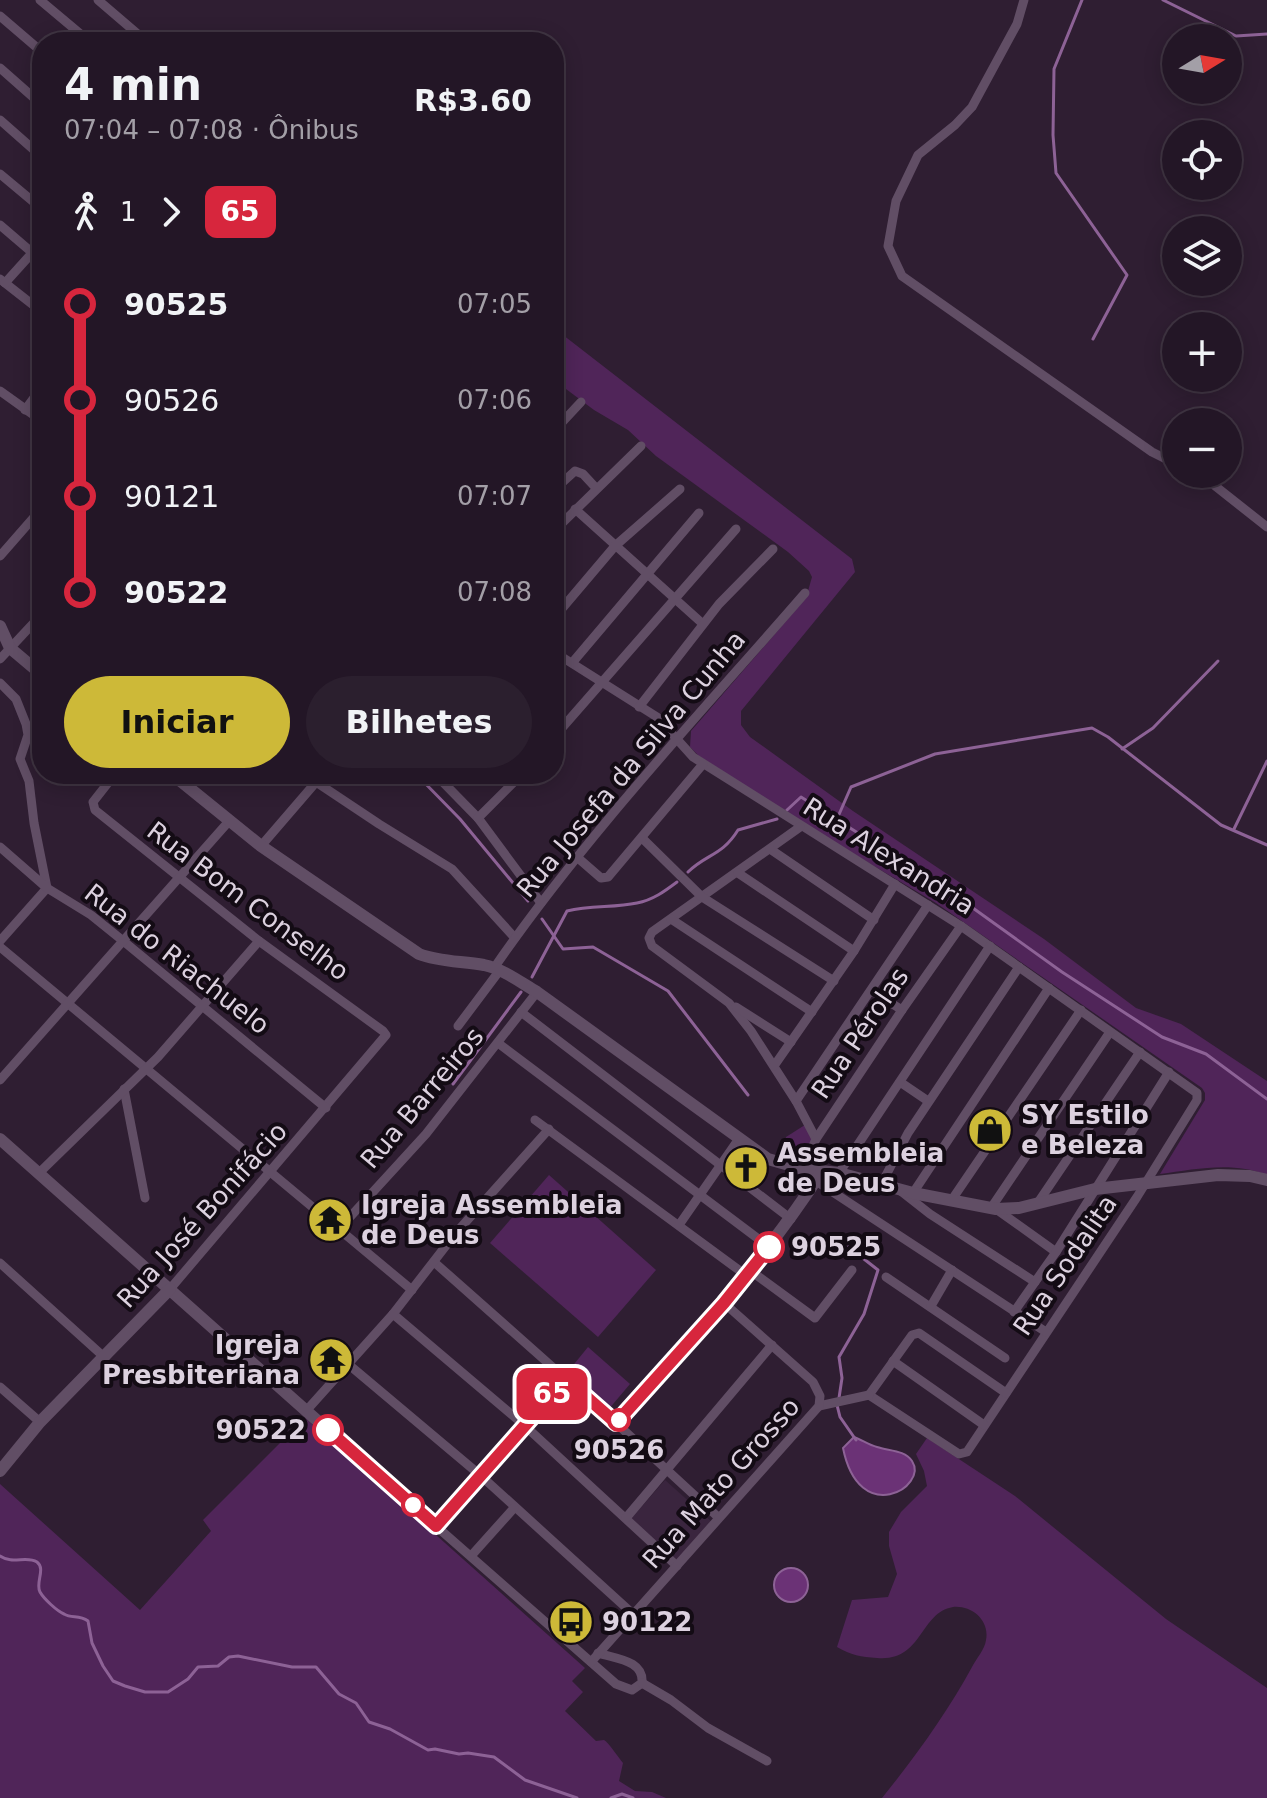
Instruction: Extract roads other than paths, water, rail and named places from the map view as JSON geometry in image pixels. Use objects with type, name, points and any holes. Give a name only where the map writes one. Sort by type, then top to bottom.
[{"type":"main road","points":[[0,626],[10,648],[32,667]]},
{"type":"main road","points":[[185,784],[261,846],[419,954],[497,969],[537,992],[768,1159],[819,1176],[839,1173],[913,1193],[994,1209],[1037,1204],[1095,1189],[1227,1174],[1267,1180]]},
{"type":"main road","points":[[0,1139],[436,1526],[566,1379],[616,1423],[749,1274],[819,1176]]},
{"type":"main road","name":"Rua José Bonifácio","points":[[0,1471],[40,1422],[170,1289]]},
{"type":"street","points":[[40,0],[78,32]]},
{"type":"street","points":[[98,0],[135,32]]},
{"type":"street","points":[[1024,0],[1017,24],[972,107],[918,155],[896,201],[888,246],[902,276],[1162,457]]},
{"type":"street","points":[[0,16],[32,43]]},
{"type":"street","points":[[0,68],[32,96]]},
{"type":"street","points":[[0,120],[32,148]]},
{"type":"street","points":[[0,174],[32,201]]},
{"type":"street","points":[[0,225],[32,252]]},
{"type":"street","points":[[32,254],[3,281],[32,304]]},
{"type":"street","points":[[0,391],[32,415]]},
{"type":"street","points":[[25,410],[32,401]]},
{"type":"street","points":[[564,420],[581,402]]},
{"type":"street","points":[[564,521],[641,446]]},
{"type":"street","points":[[564,481],[575,471],[583,474],[596,488]]},
{"type":"street","points":[[1218,488],[1267,527]]},
{"type":"street","points":[[564,606],[615,546],[680,489]]},
{"type":"street","points":[[575,509],[703,624]]},
{"type":"street","points":[[572,663],[699,513]]},
{"type":"street","points":[[0,556],[32,519]]},
{"type":"street","points":[[564,726],[736,529]]},
{"type":"street","points":[[639,707],[703,624],[773,549]]},
{"type":"street","name":"Rua Josefa da Silva Cunha","points":[[458,1026],[541,903],[805,593]]},
{"type":"street","points":[[0,659],[32,625]]},
{"type":"street","name":"Rua Alexandria","points":[[564,658],[657,717],[703,764],[990,946],[1195,1090],[1197,1100]]},
{"type":"street","points":[[0,683],[16,699],[26,724],[28,735],[20,759],[29,781],[47,888],[0,941]]},
{"type":"street","points":[[578,858],[601,878],[606,878],[703,764]]},
{"type":"street","name":"Rua Bom Conselho","points":[[107,784],[93,802],[95,810],[259,941],[383,1031]]},
{"type":"street","points":[[261,846],[314,784]]},
{"type":"street","points":[[317,784],[446,863],[515,938]]},
{"type":"street","points":[[445,784],[478,818],[541,903]]},
{"type":"street","points":[[478,818],[512,784]]},
{"type":"street","points":[[0,1080],[230,820]]},
{"type":"street","points":[[791,1042],[729,1003],[652,946],[650,935],[800,827]]},
{"type":"street","points":[[642,838],[702,897],[834,981]]},
{"type":"street","name":"Rua do Riachuelo","points":[[0,847],[47,888],[91,915],[326,1108]]},
{"type":"street","points":[[770,849],[874,920]]},
{"type":"street","points":[[738,873],[854,951]]},
{"type":"street","points":[[774,1066],[854,951],[895,884]]},
{"type":"street","points":[[796,1101],[928,905]]},
{"type":"street","points":[[671,919],[812,1012]]},
{"type":"street","name":"Rua Pérolas","points":[[803,1169],[816,1139],[961,926]]},
{"type":"street","points":[[39,1173],[145,1069],[259,941]]},
{"type":"street","points":[[839,1173],[990,946]]},
{"type":"street","points":[[0,947],[412,1290]]},
{"type":"street","points":[[882,1183],[928,1101],[1019,967]]},
{"type":"street","points":[[913,1193],[1049,988]]},
{"type":"street","points":[[872,991],[902,1010]]},
{"type":"street","name":"Rua Barreiros","points":[[339,1229],[426,1134],[537,992]]},
{"type":"street","points":[[729,1003],[774,1066],[816,1139]]},
{"type":"street","points":[[951,1201],[1081,1010]]},
{"type":"street","points":[[521,1012],[722,1163],[791,1219]]},
{"type":"street","name":"Rua José Bonifácio","points":[[170,1289],[385,1038],[383,1031]]},
{"type":"street","points":[[1056,1252],[994,1209],[1110,1032]]},
{"type":"street","points":[[498,1043],[769,1247]]},
{"type":"street","points":[[1037,1204],[1140,1052]]},
{"type":"street","points":[[1014,1312],[1056,1252],[1169,1072]]},
{"type":"street","points":[[900,1082],[928,1101]]},
{"type":"street","points":[[124,1089],[145,1198]]},
{"type":"street","name":"Rua Sodalita","points":[[869,1395],[959,1454],[967,1452],[1197,1100]]},
{"type":"street","points":[[535,1120],[679,1225],[815,1318],[852,1270]]},
{"type":"street","points":[[306,1411],[393,1314],[455,1234],[549,1129]]},
{"type":"street","points":[[679,1225],[738,1140]]},
{"type":"street","points":[[819,1176],[1046,1332]]},
{"type":"street","points":[[897,1188],[930,1214],[1035,1282]]},
{"type":"street","points":[[434,1262],[566,1379]]},
{"type":"street","points":[[0,1263],[103,1356]]},
{"type":"street","points":[[931,1306],[952,1270]]},
{"type":"street","points":[[886,1277],[1005,1358]]},
{"type":"street","name":"Rua Mato Grosso","points":[[594,1658],[819,1406],[820,1396],[813,1382],[724,1303]]},
{"type":"street","points":[[393,1314],[524,1425],[677,1566]]},
{"type":"street","points":[[819,1406],[869,1395],[912,1335],[919,1333],[1006,1393]]},
{"type":"street","points":[[626,1518],[772,1345]]},
{"type":"street","points":[[893,1361],[984,1425]]},
{"type":"street","points":[[348,1364],[480,1475],[633,1614]]},
{"type":"street","points":[[0,1387],[40,1422]]},
{"type":"street","points":[[616,1423],[718,1517]]},
{"type":"street","points":[[471,1556],[514,1508]]},
{"type":"street","points":[[436,1526],[594,1658],[623,1689],[632,1690],[642,1683]]},
{"type":"street","points":[[594,1658],[637,1666],[642,1672],[642,1683]]},
{"type":"street","points":[[642,1683],[708,1728],[767,1761]]},
{"type":"waterway","points":[[1082,0],[1054,69],[1056,173],[1127,275],[1093,339]]},
{"type":"waterway","points":[[1163,0],[1236,36],[1267,34]]},
{"type":"waterway","points":[[1122,749],[1153,728],[1218,661]]},
{"type":"waterway","points":[[837,819],[851,787],[935,754],[1092,728],[1108,737],[1221,825],[1267,845]]},
{"type":"waterway","points":[[1234,829],[1267,761]]},
{"type":"waterway","points":[[426,784],[460,819],[528,901]]},
{"type":"waterway","points":[[787,810],[801,797],[945,888],[1062,972],[1162,1037],[1206,1054],[1267,1099]]},
{"type":"waterway","points":[[688,872],[726,845],[738,830],[777,819]]},
{"type":"waterway","points":[[532,977],[567,911],[643,902],[677,882]]},
{"type":"waterway","points":[[542,919],[563,949],[593,947],[668,991],[748,1095]]},
{"type":"waterway","points":[[453,1084],[521,992]]},
{"type":"waterway","points":[[832,1234],[878,1270],[864,1314],[839,1357],[842,1378],[839,1398]]},
{"type":"waterway","points":[[837,1405],[840,1417],[856,1440]]},
{"type":"waterway","points":[[0,1556],[10,1560],[28,1559],[40,1565],[40,1592],[61,1612],[88,1621],[92,1643],[113,1681],[145,1692],[168,1692],[188,1679],[198,1667],[218,1666],[229,1657],[238,1656],[292,1667],[316,1667],[339,1694],[356,1703],[369,1722],[390,1729],[428,1750],[494,1757],[525,1780],[577,1798]]},
{"type":"waterway","points":[[611,1798],[622,1794],[633,1798]]},
{"type":"place","name":"SY Estilo e Beleza","points":[[990,1130]]},
{"type":"place","name":"Assembleia de Deus","points":[[746,1168]]},
{"type":"place","name":"Igreja Assembleia de Deus","points":[[330,1220]]},
{"type":"place","name":"90525","points":[[769,1247]]},
{"type":"place","name":"Igreja Presbiteriana","points":[[331,1360]]},
{"type":"place","name":"90526","points":[[619,1420]]},
{"type":"place","name":"90522","points":[[328,1430]]},
{"type":"place","name":"90122","points":[[571,1622]]}]
